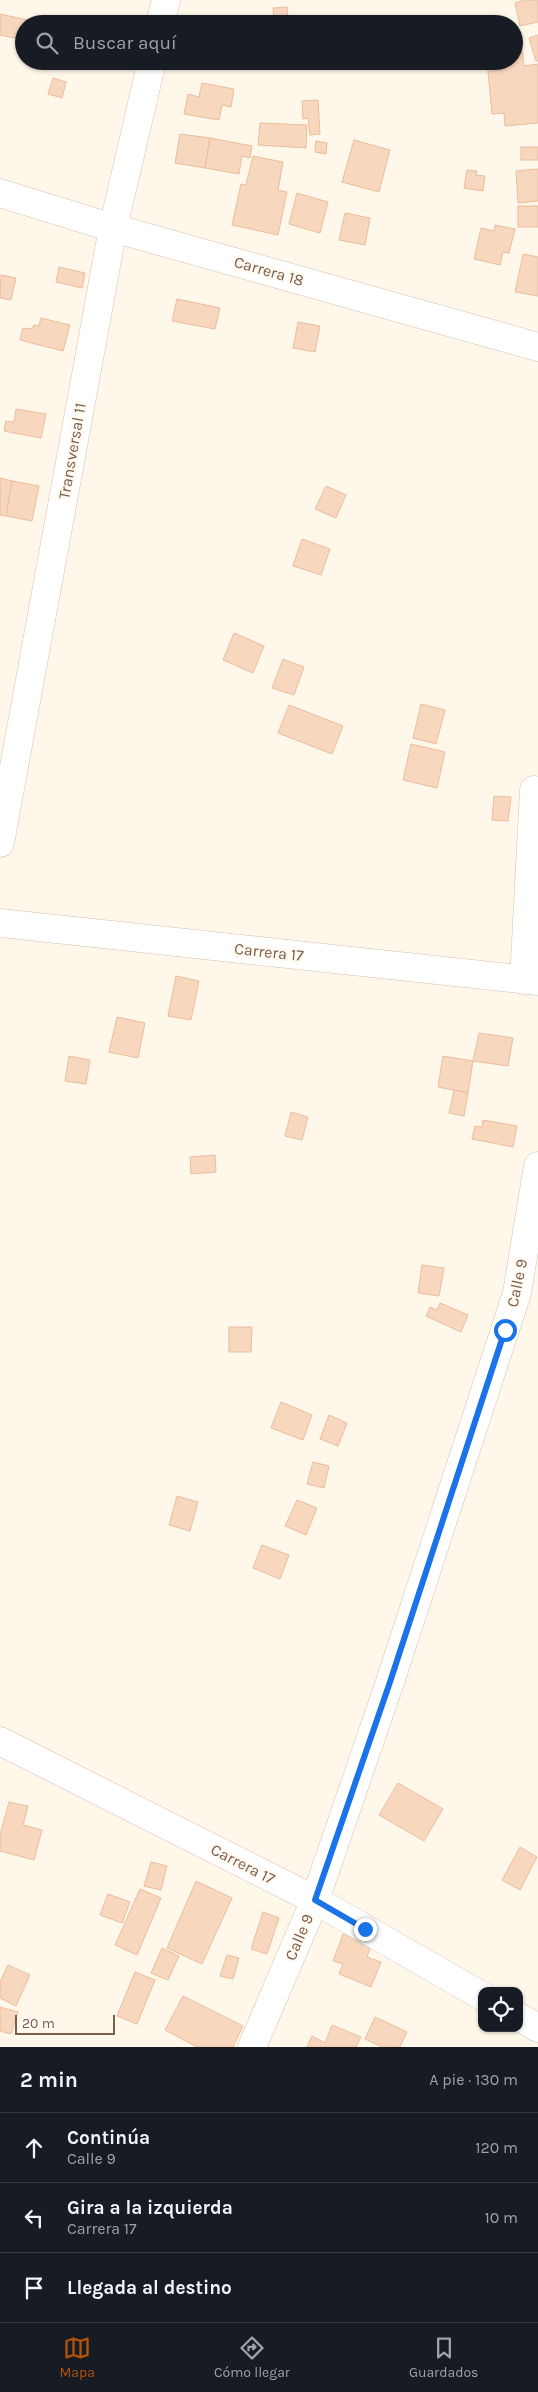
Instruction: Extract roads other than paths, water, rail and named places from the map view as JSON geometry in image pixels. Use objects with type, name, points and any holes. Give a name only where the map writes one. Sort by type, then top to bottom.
[{"type":"street","points":[[162,15],[166,0]]},
{"type":"street","name":"Transversal 11","points":[[0,843],[113,228],[150,70]]},
{"type":"street","name":"Carrera 18","points":[[0,193],[113,228],[538,347]]},
{"type":"street","points":[[531,980],[534,790]]},
{"type":"street","name":"Carrera 17","points":[[0,923],[531,980]]},
{"type":"street","name":"Calle 9","points":[[252,2047],[315,1900],[390,1682],[517,1293],[538,1166]]},
{"type":"street","name":"Carrera 17","points":[[0,1741],[315,1900],[478,1994]]},
{"type":"street","points":[[523,2020],[538,2028]]}]
